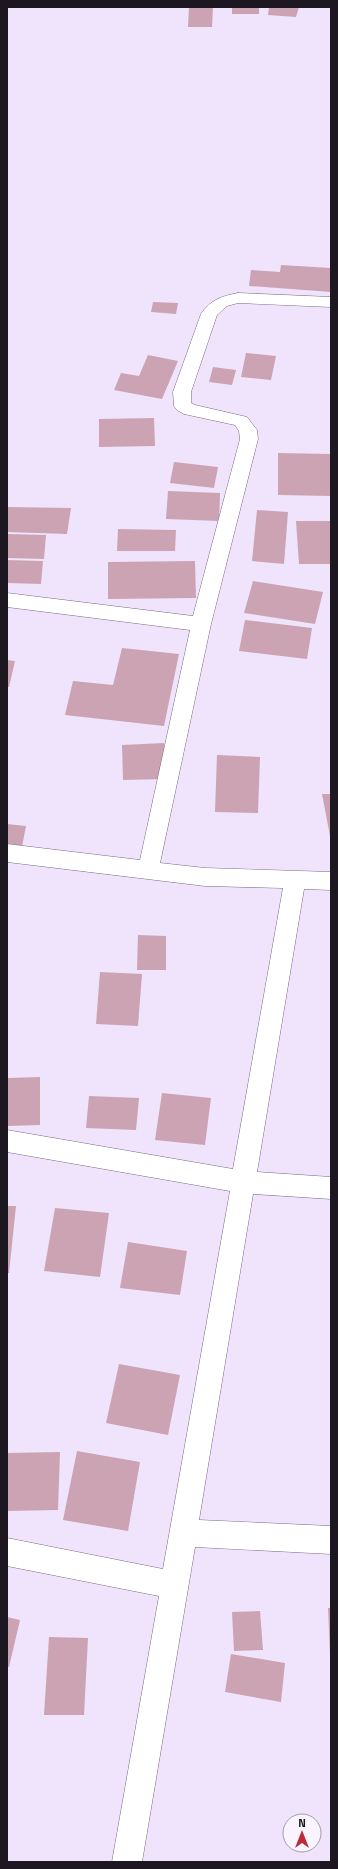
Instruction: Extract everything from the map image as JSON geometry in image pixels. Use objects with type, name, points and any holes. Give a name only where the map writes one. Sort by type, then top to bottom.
[{"type":"street","points":[[148,871],[200,624],[249,440],[248,430],[241,421],[190,410],[183,406],[182,392],[209,314],[215,305],[225,300],[238,298],[331,302]]},
{"type":"street","points":[[7,600],[200,624]]},
{"type":"street","points":[[7,853],[205,877],[331,881]]},
{"type":"street","points":[[128,1862],[295,880]]},
{"type":"street","points":[[7,1141],[243,1182],[331,1188]]},
{"type":"street","points":[[183,1533],[331,1540]]},
{"type":"street","points":[[7,1552],[174,1585]]},
{"type":"building","points":[[189,7],[213,7],[212,27],[188,27]]},
{"type":"building","points":[[232,7],[259,7],[259,14],[232,14]]},
{"type":"building","points":[[269,7],[299,7],[296,17],[268,15]]},
{"type":"building","points":[[281,265],[331,268],[331,292],[249,286],[251,270],[280,272]]},
{"type":"building","points":[[153,302],[178,303],[176,314],[151,312]]},
{"type":"building","points":[[246,353],[276,356],[271,380],[241,377]]},
{"type":"building","points":[[148,355],[178,361],[162,399],[114,390],[121,373],[139,376]]},
{"type":"building","points":[[213,367],[236,370],[232,385],[209,382]]},
{"type":"building","points":[[154,418],[155,446],[99,447],[99,419]]},
{"type":"building","points":[[278,453],[331,454],[331,496],[278,495]]},
{"type":"building","points":[[174,462],[218,467],[214,488],[170,483]]},
{"type":"building","points":[[168,491],[220,493],[219,521],[166,519]]},
{"type":"building","points":[[7,507],[71,508],[67,534],[7,532]]},
{"type":"building","points":[[257,510],[288,512],[284,564],[252,561]]},
{"type":"building","points":[[296,521],[331,521],[331,564],[299,564]]},
{"type":"building","points":[[118,529],[176,530],[175,551],[117,551]]},
{"type":"building","points":[[7,534],[46,535],[44,559],[7,558]]},
{"type":"building","points":[[7,560],[43,561],[41,584],[7,583]]},
{"type":"building","points":[[195,561],[196,598],[108,599],[108,562]]},
{"type":"building","points":[[253,581],[323,592],[315,624],[244,613]]},
{"type":"building","points":[[245,620],[312,628],[307,659],[239,651]]},
{"type":"building","points":[[122,648],[179,654],[164,726],[65,715],[73,681],[113,685]]},
{"type":"building","points":[[7,660],[15,661],[9,687],[7,687]]},
{"type":"building","points":[[164,743],[166,779],[123,780],[122,745]]},
{"type":"building","points":[[217,755],[260,757],[258,813],[215,812]]},
{"type":"building","points":[[322,794],[331,794],[331,836],[330,836]]},
{"type":"building","points":[[7,824],[26,826],[20,857],[7,856]]},
{"type":"building","points":[[138,935],[166,936],[166,970],[137,970]]},
{"type":"building","points":[[100,972],[142,974],[138,1026],[96,1024]]},
{"type":"building","points":[[40,1077],[40,1125],[7,1126],[7,1078]]},
{"type":"building","points":[[162,1093],[211,1098],[205,1145],[155,1140]]},
{"type":"building","points":[[89,1096],[139,1098],[136,1130],[86,1128]]},
{"type":"building","points":[[7,1206],[16,1206],[9,1273],[7,1273]]},
{"type":"building","points":[[55,1208],[109,1213],[100,1277],[44,1271]]},
{"type":"building","points":[[128,1242],[187,1251],[180,1295],[120,1288]]},
{"type":"building","points":[[119,1364],[180,1375],[168,1435],[106,1423]]},
{"type":"building","points":[[77,1451],[140,1462],[128,1531],[63,1520]]},
{"type":"building","points":[[60,1452],[58,1510],[7,1511],[7,1453]]},
{"type":"building","points":[[328,1608],[331,1608],[331,1654],[330,1654]]},
{"type":"building","points":[[260,1611],[263,1650],[234,1651],[232,1612]]},
{"type":"building","points":[[7,1617],[20,1620],[9,1667],[7,1667]]},
{"type":"building","points":[[49,1637],[88,1638],[84,1715],[44,1715]]},
{"type":"building","points":[[231,1654],[285,1663],[281,1702],[225,1692]]}]
